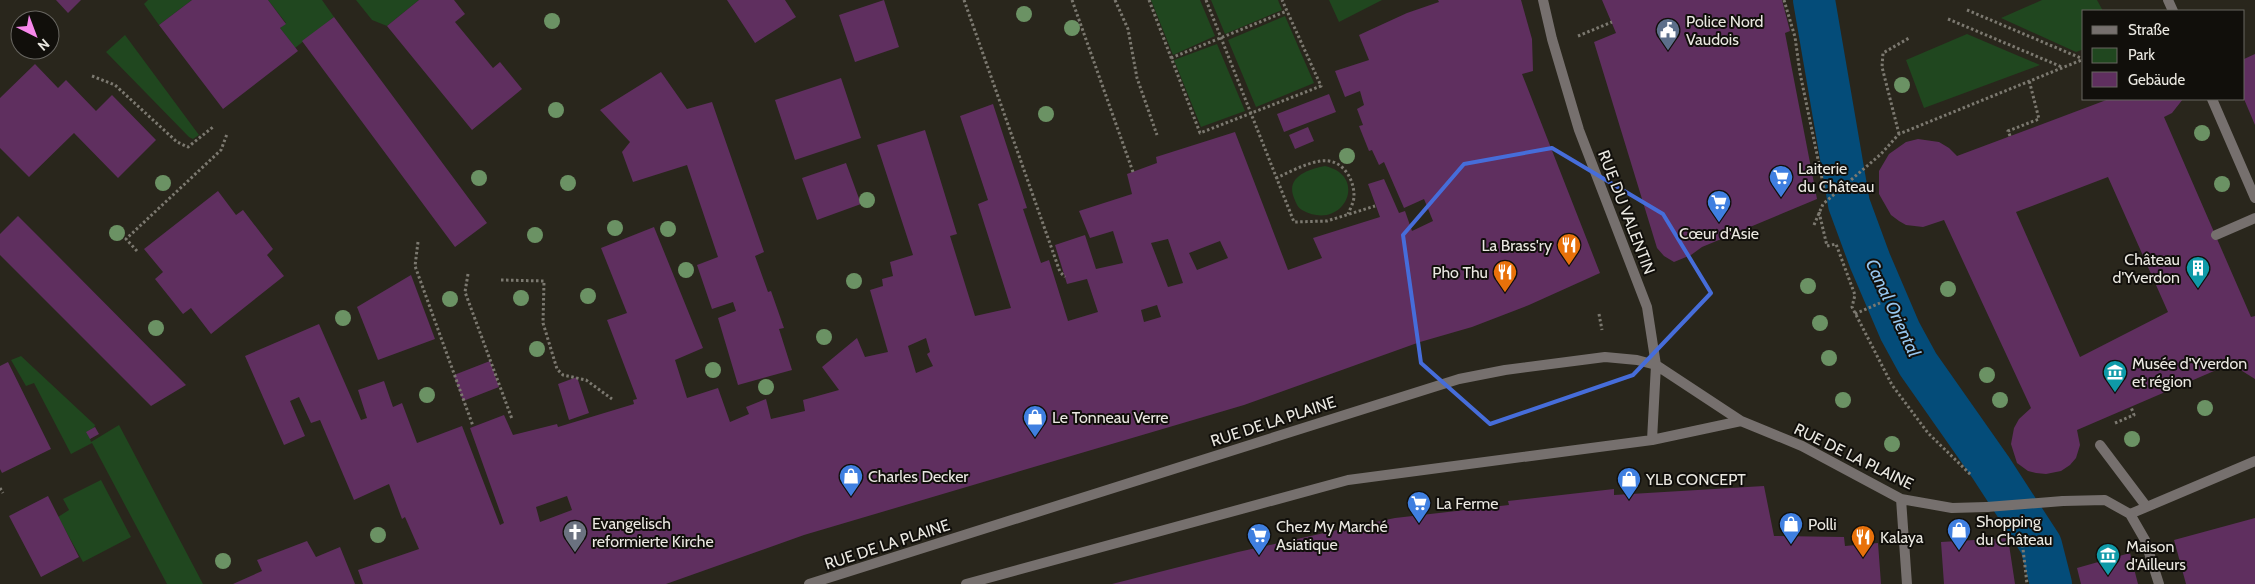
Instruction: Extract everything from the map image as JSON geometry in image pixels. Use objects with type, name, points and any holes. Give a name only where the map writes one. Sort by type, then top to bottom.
[{"type":"street","name":"RUE DU VALENTIN","points":[[1543,0],[1552,39],[1579,130],[1646,307],[1656,365],[1652,440]]},
{"type":"street","points":[[2212,100],[2255,198]]},
{"type":"street","points":[[2216,236],[2255,218]]},
{"type":"street","name":"RUE DE LA PLAINE","points":[[809,584],[1459,379],[1505,370],[1605,357],[1638,360],[1656,365],[1741,421],[1802,446],[1901,499],[1952,508],[2105,500],[2130,514]]},
{"type":"street","points":[[966,584],[1348,480],[1652,440],[1741,421]]},
{"type":"street","points":[[2100,445],[2146,506]]},
{"type":"street","points":[[2159,584],[2145,540],[2130,514],[2255,461]]},
{"type":"street","points":[[1901,499],[1907,584]]},
{"type":"path","points":[[964,0],[1060,272],[1065,277]]},
{"type":"path","points":[[1072,0],[1133,172]]},
{"type":"path","points":[[1115,0],[1128,29],[1136,78],[1157,135]]},
{"type":"path","points":[[1149,0],[1200,133],[1321,86],[1282,0]]},
{"type":"path","points":[[1206,0],[1294,222],[1327,221],[1375,206]]},
{"type":"path","points":[[1784,0],[1795,37],[1800,73],[1824,193]]},
{"type":"path","points":[[1967,10],[2082,58]]},
{"type":"path","points":[[1171,58],[1287,11]]},
{"type":"path","points":[[1948,19],[2063,67]]},
{"type":"path","points":[[1575,38],[1612,22]]},
{"type":"path","points":[[1899,134],[1882,68],[1883,53],[1909,38]]},
{"type":"path","points":[[1814,225],[1823,204],[1881,154],[1899,134],[2082,60]]},
{"type":"path","points":[[92,76],[116,85],[177,142],[188,147],[213,127]]},
{"type":"path","points":[[2010,136],[2008,131],[2039,119],[2029,80]]},
{"type":"path","points":[[137,250],[126,239],[221,150],[227,134]]},
{"type":"path","points":[[1276,178],[1321,161],[1334,162],[1344,168],[1351,181],[1354,197],[1348,215]]},
{"type":"path","points":[[1819,212],[1827,246],[1836,244],[1855,295],[1852,307],[1892,385],[1928,432],[1971,475]]},
{"type":"path","points":[[418,242],[415,266],[473,426]]},
{"type":"path","points":[[468,274],[465,292],[512,419]]},
{"type":"path","points":[[502,280],[544,281],[543,323],[557,369],[564,375],[586,380],[612,399]]},
{"type":"path","points":[[1856,314],[1880,304]]},
{"type":"path","points":[[1599,314],[1602,336]]},
{"type":"path","points":[[0,488],[3,493]]},
{"type":"path","points":[[2022,540],[2027,584]]},
{"type":"highlighted area","points":[[1552,148],[1663,214],[1711,293],[1633,375],[1490,424],[1421,363],[1403,235],[1464,164]]},
{"type":"green space","points":[[148,0],[192,0],[159,25],[144,4]]},
{"type":"green space","points":[[268,0],[322,0],[334,17],[295,48],[280,28],[286,23]]},
{"type":"green space","points":[[356,0],[419,0],[387,26],[372,20]]},
{"type":"green space","points":[[1151,0],[1200,0],[1215,36],[1173,55]]},
{"type":"green space","points":[[1211,0],[1278,0],[1282,10],[1225,34]]},
{"type":"green space","points":[[1329,0],[1382,0],[1339,22]]},
{"type":"green space","points":[[2042,0],[2097,0],[2102,10],[2082,10],[2082,50],[2076,52],[2001,18]]},
{"type":"green space","points":[[1285,16],[1314,83],[1256,107],[1228,40]]},
{"type":"green space","points":[[1967,34],[2040,65],[1924,108],[1906,60]]},
{"type":"green space","points":[[125,35],[199,135],[193,139],[189,137],[106,52]]},
{"type":"green space","points":[[1217,44],[1245,111],[1201,127],[1174,60]]},
{"type":"green space","points":[[1325,166],[1339,172],[1346,180],[1348,190],[1346,200],[1339,209],[1329,214],[1317,215],[1302,210],[1298,207],[1294,198],[1293,184],[1300,175]]},
{"type":"green space","points":[[21,356],[95,425],[90,439],[91,442],[119,425],[203,584],[167,584],[92,443],[71,454],[34,383],[26,386],[11,360]]},
{"type":"green space","points":[[101,480],[131,537],[83,562],[58,517],[69,510],[63,499]]},
{"type":"building","points":[[56,0],[81,0],[68,13]]},
{"type":"building","points":[[192,0],[268,0],[286,24],[280,28],[298,51],[223,109],[159,25]]},
{"type":"building","points":[[419,0],[454,0],[465,14],[455,22],[493,68],[500,62],[522,89],[472,130],[387,26]]},
{"type":"building","points":[[727,0],[785,0],[796,17],[755,43]]},
{"type":"building","points":[[884,0],[899,47],[855,62],[839,15]]},
{"type":"building","points":[[1438,0],[1521,0],[1532,39],[1533,71],[1522,74],[1600,273],[1529,305],[1472,327],[1420,342],[1244,405],[804,535],[666,584],[363,584],[358,570],[419,549],[405,517],[402,519],[389,484],[354,500],[320,420],[311,423],[299,397],[290,401],[305,436],[284,445],[245,356],[319,324],[361,420],[367,418],[358,390],[384,381],[393,407],[402,403],[417,443],[462,426],[500,525],[504,523],[470,428],[504,415],[513,435],[557,424],[558,427],[634,404],[633,400],[637,399],[607,320],[627,313],[601,248],[654,227],[703,348],[675,360],[687,398],[718,388],[730,422],[749,414],[746,407],[766,399],[771,419],[805,411],[803,400],[839,390],[822,367],[857,338],[865,357],[888,352],[870,290],[883,286],[882,279],[893,276],[890,262],[913,255],[877,145],[925,130],[957,234],[950,236],[975,316],[1011,308],[978,204],[988,200],[960,116],[993,104],[1027,208],[1023,209],[1041,263],[1049,260],[1068,321],[1098,312],[1087,279],[1067,284],[1055,245],[1085,235],[1096,269],[1123,263],[1113,231],[1090,238],[1079,211],[1132,194],[1127,174],[1157,163],[1156,157],[1235,132],[1288,270],[1322,258],[1313,238],[1380,217],[1368,184],[1384,179],[1399,213],[1405,211],[1412,231],[1433,221],[1424,199],[1404,208],[1384,162],[1379,165],[1372,150],[1369,151],[1359,126],[1363,125],[1357,109],[1364,105],[1360,91],[1345,97],[1335,71],[1369,60],[1359,35],[1407,13],[1439,2]],"holes":[[[1168,239],[1183,283],[1168,287],[1151,243]],[[1220,241],[1228,258],[1197,270],[1189,253]],[[1157,305],[1161,317],[1144,322],[1141,310]],[[926,338],[930,352],[927,354],[933,366],[916,373],[908,346]],[[567,496],[572,510],[540,522],[536,507]]]},
{"type":"building","points":[[1602,0],[1782,0],[1790,31],[1785,33],[1817,199],[1702,247],[1691,255],[1674,262],[1664,256],[1657,248],[1594,42],[1616,33]]},
{"type":"building","points":[[334,17],[487,223],[455,247],[302,41]]},
{"type":"building","points":[[2255,54],[2255,125],[2244,100],[2245,59]]},
{"type":"building","points":[[35,64],[58,88],[66,80],[96,111],[112,95],[156,140],[118,178],[74,133],[29,177],[0,148],[0,98]]},
{"type":"building","points":[[661,72],[687,109],[712,102],[764,252],[755,256],[768,292],[771,291],[784,328],[779,329],[792,370],[738,385],[718,318],[736,311],[733,302],[712,309],[697,265],[718,257],[687,165],[633,182],[622,152],[630,142],[600,110]]},
{"type":"building","points":[[841,78],[861,138],[795,160],[775,100]]},
{"type":"building","points":[[1329,94],[1336,112],[1284,132],[1277,114]]},
{"type":"building","name":"Château d'Yverdon","points":[[2106,100],[2182,100],[2172,113],[2164,117],[2251,317],[2255,316],[2255,379],[2239,369],[2235,362],[2077,430],[2080,445],[2076,458],[2061,471],[2046,474],[2036,473],[2028,471],[2017,463],[2011,444],[2014,428],[2019,419],[2031,408],[1944,220],[1923,227],[1906,225],[1891,215],[1879,194],[1879,171],[1889,154],[1906,142],[1918,139],[1939,142],[1957,156]],"holes":[[[2108,177],[2168,312],[2080,357],[2016,212]]]},
{"type":"building","points":[[1308,127],[1314,141],[1295,149],[1289,135]]},
{"type":"building","points":[[846,163],[861,204],[817,220],[802,178]]},
{"type":"building","points":[[218,191],[236,215],[243,210],[273,249],[267,255],[284,276],[211,334],[191,308],[183,314],[155,279],[163,272],[144,249]]},
{"type":"building","points":[[18,216],[186,385],[151,406],[0,255],[0,234]]},
{"type":"building","points":[[411,275],[435,339],[378,360],[357,307]]},
{"type":"building","points":[[490,361],[499,387],[463,401],[454,375]]},
{"type":"building","points":[[8,362],[51,449],[2,473],[0,469],[0,366]]},
{"type":"building","points":[[577,377],[589,413],[569,420],[558,384]]},
{"type":"building","points":[[95,427],[99,434],[90,439],[86,432]]},
{"type":"building","points":[[1764,486],[1774,536],[1844,537],[1845,546],[1878,543],[1881,584],[1112,584],[1238,552],[1351,527],[1395,518],[1509,505],[1508,501],[1614,489],[1614,495]]},
{"type":"building","points":[[48,496],[79,557],[41,577],[9,516]]},
{"type":"building","points":[[2255,518],[2255,584],[2186,584],[2174,540]]},
{"type":"building","points":[[2008,538],[2015,584],[1944,584],[1941,542]]},
{"type":"building","points":[[307,541],[316,557],[340,547],[355,584],[233,584],[262,571],[257,560]]},
{"type":"building","name":"Maison d'Ailleurs","points":[[2130,553],[2138,584],[2081,584],[2077,568]]},
{"type":"waterway","name":"Canal Oriental","points":[[1814,0],[1849,204],[1870,261],[1900,331],[1918,364],[1991,468],[2041,545],[2051,584]]},
{"type":"place","name":"Police Nord Vaudois","points":[[1668,51]]},
{"type":"place","name":"Laiterie du Château","points":[[1781,198]]},
{"type":"place","name":"Cœur d'Asie","points":[[1719,223]]},
{"type":"place","name":"La Brass'ry","points":[[1569,266]]},
{"type":"place","name":"Château d'Yverdon","points":[[2198,289]]},
{"type":"place","name":"Pho Thu","points":[[1505,293]]},
{"type":"place","name":"Musée d'Yverdon et région","points":[[2115,393]]},
{"type":"place","name":"Le Tonneau Verre","points":[[1035,438]]},
{"type":"place","name":"Charles Decker","points":[[851,497]]},
{"type":"place","name":"YLB CONCEPT","points":[[1629,500]]},
{"type":"place","name":"La Ferme","points":[[1419,524]]},
{"type":"place","name":"Polli","points":[[1791,545]]},
{"type":"place","name":"Shopping du Château","points":[[1959,551]]},
{"type":"place","name":"Evangelisch reformierte Kirche","points":[[575,553]]},
{"type":"place","name":"Chez My Marché Asiatique","points":[[1259,556]]},
{"type":"place","name":"Kalaya","points":[[1863,558]]},
{"type":"place","name":"Maison d'Ailleurs","points":[[2108,576]]}]
